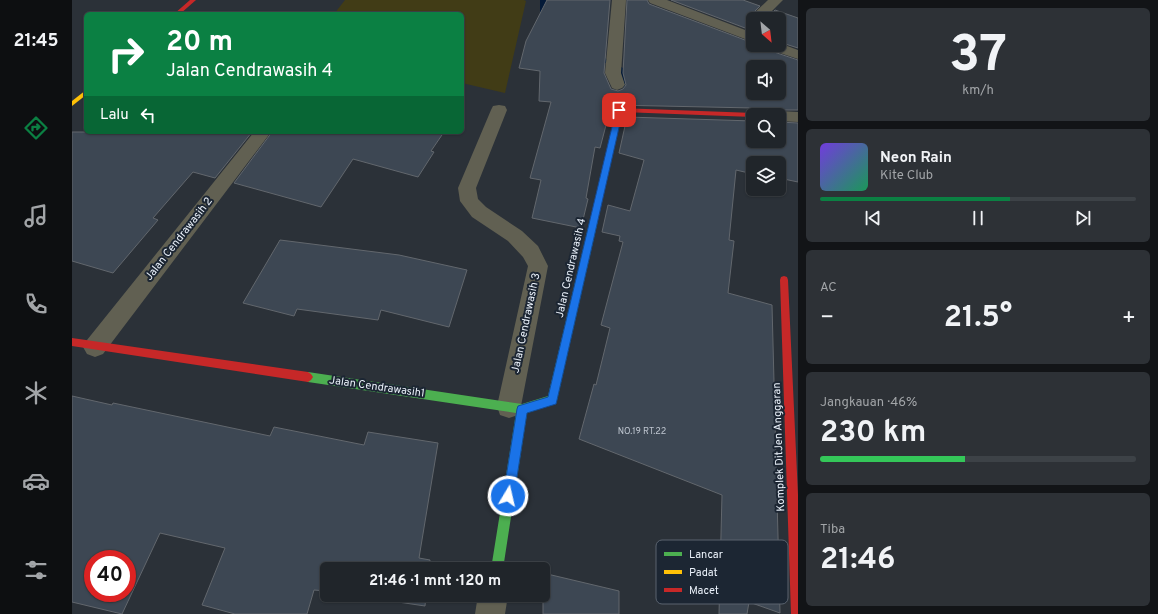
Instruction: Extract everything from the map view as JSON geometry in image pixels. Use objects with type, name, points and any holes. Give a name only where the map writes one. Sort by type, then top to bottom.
[{"type":"street","points":[[179,12],[193,0]]},
{"type":"street","points":[[617,84],[613,73],[619,0]]},
{"type":"street","points":[[655,0],[746,36]]},
{"type":"street","points":[[763,12],[776,0]]},
{"type":"street","points":[[786,51],[798,56]]},
{"type":"street","points":[[72,104],[84,94]]},
{"type":"street","name":"Jalan Cendrawasih 3","points":[[499,110],[467,188],[469,201],[479,212],[515,236],[531,252],[538,266],[515,408]]},
{"type":"street","name":"Jalan Cendrawasih 4","points":[[515,408],[552,400],[619,110],[746,115]]},
{"type":"street","points":[[786,116],[798,117]]},
{"type":"street","name":"Jalan Cendrawasih 2","points":[[96,347],[261,134]]},
{"type":"street","name":"Komplek DitJen Anggaran","points":[[784,280],[798,614]]},
{"type":"street","name":"Jalan Cendrawasih1","points":[[72,342],[96,347],[515,408]]},
{"type":"street","points":[[498,562],[515,408]]},
{"type":"street","points":[[490,614],[492,602]]},
{"type":"shaded area","points":[[345,0],[526,1],[505,93],[464,83],[464,12],[336,12]]},
{"type":"building","points":[[547,0],[610,0],[604,73],[611,89],[618,91],[623,89],[626,85],[623,73],[627,0],[647,0],[649,4],[746,40],[746,52],[774,52],[798,60],[798,110],[786,110],[786,108],[613,105],[610,110],[600,148],[595,147],[586,198],[588,199],[581,228],[532,218],[541,180],[530,178],[551,102],[539,101],[540,71],[519,68],[526,41]]},
{"type":"building","points":[[671,0],[743,0],[760,6],[754,12],[746,12],[746,28]]},
{"type":"building","points":[[786,14],[798,18],[798,48],[786,44]]},
{"type":"building","points":[[627,117],[746,121],[746,148],[786,148],[786,122],[798,123],[798,182],[786,179],[786,156],[746,156],[746,172],[736,170],[729,240],[734,241],[728,293],[772,305],[778,540],[721,540],[722,495],[579,439],[594,384],[596,385],[610,328],[601,325],[623,242],[619,241],[620,236],[602,232],[608,205],[630,211],[644,160],[619,153]]},
{"type":"building","points":[[72,132],[84,132],[84,134],[250,134],[215,178],[193,172],[153,218],[158,220],[113,273],[72,261]]},
{"type":"building","points":[[271,134],[443,134],[431,151],[434,152],[418,177],[353,159],[321,207],[234,183]]},
{"type":"building","points":[[280,240],[399,255],[467,270],[449,327],[381,310],[378,320],[297,309],[294,316],[243,303]]},
{"type":"building","points":[[72,396],[112,405],[113,403],[270,436],[274,427],[364,445],[368,432],[438,443],[419,558],[430,560],[430,562],[320,562],[320,590],[314,590],[307,614],[235,614],[202,605],[225,548],[160,533],[136,584],[136,550],[84,550],[84,602],[128,602],[122,614],[72,602]]},
{"type":"building","points":[[550,575],[619,591],[619,614],[543,614],[543,602],[550,602]]},
{"type":"building","points":[[398,602],[425,602],[425,606]]},
{"type":"building","points":[[719,604],[749,604],[747,614],[719,614]]},
{"type":"building","points":[[755,604],[780,604],[780,613]]},
{"type":"waterway","points":[[543,0],[543,20]]},
{"type":"waterway","points":[[594,54],[621,69],[628,88]]},
{"type":"traffic: fast","points":[[522,409],[552,400],[594,220]]},
{"type":"traffic: fast","points":[[308,377],[522,409],[498,562]]},
{"type":"traffic: slow","points":[[72,104],[84,94]]},
{"type":"traffic: jam","points":[[179,12],[193,0]]},
{"type":"traffic: jam","points":[[594,220],[619,110],[746,115]]},
{"type":"traffic: jam","points":[[784,280],[797,614]]},
{"type":"traffic: jam","points":[[72,342],[308,377]]},
{"type":"route","points":[[508,496],[522,409],[552,400],[619,110]]}]
